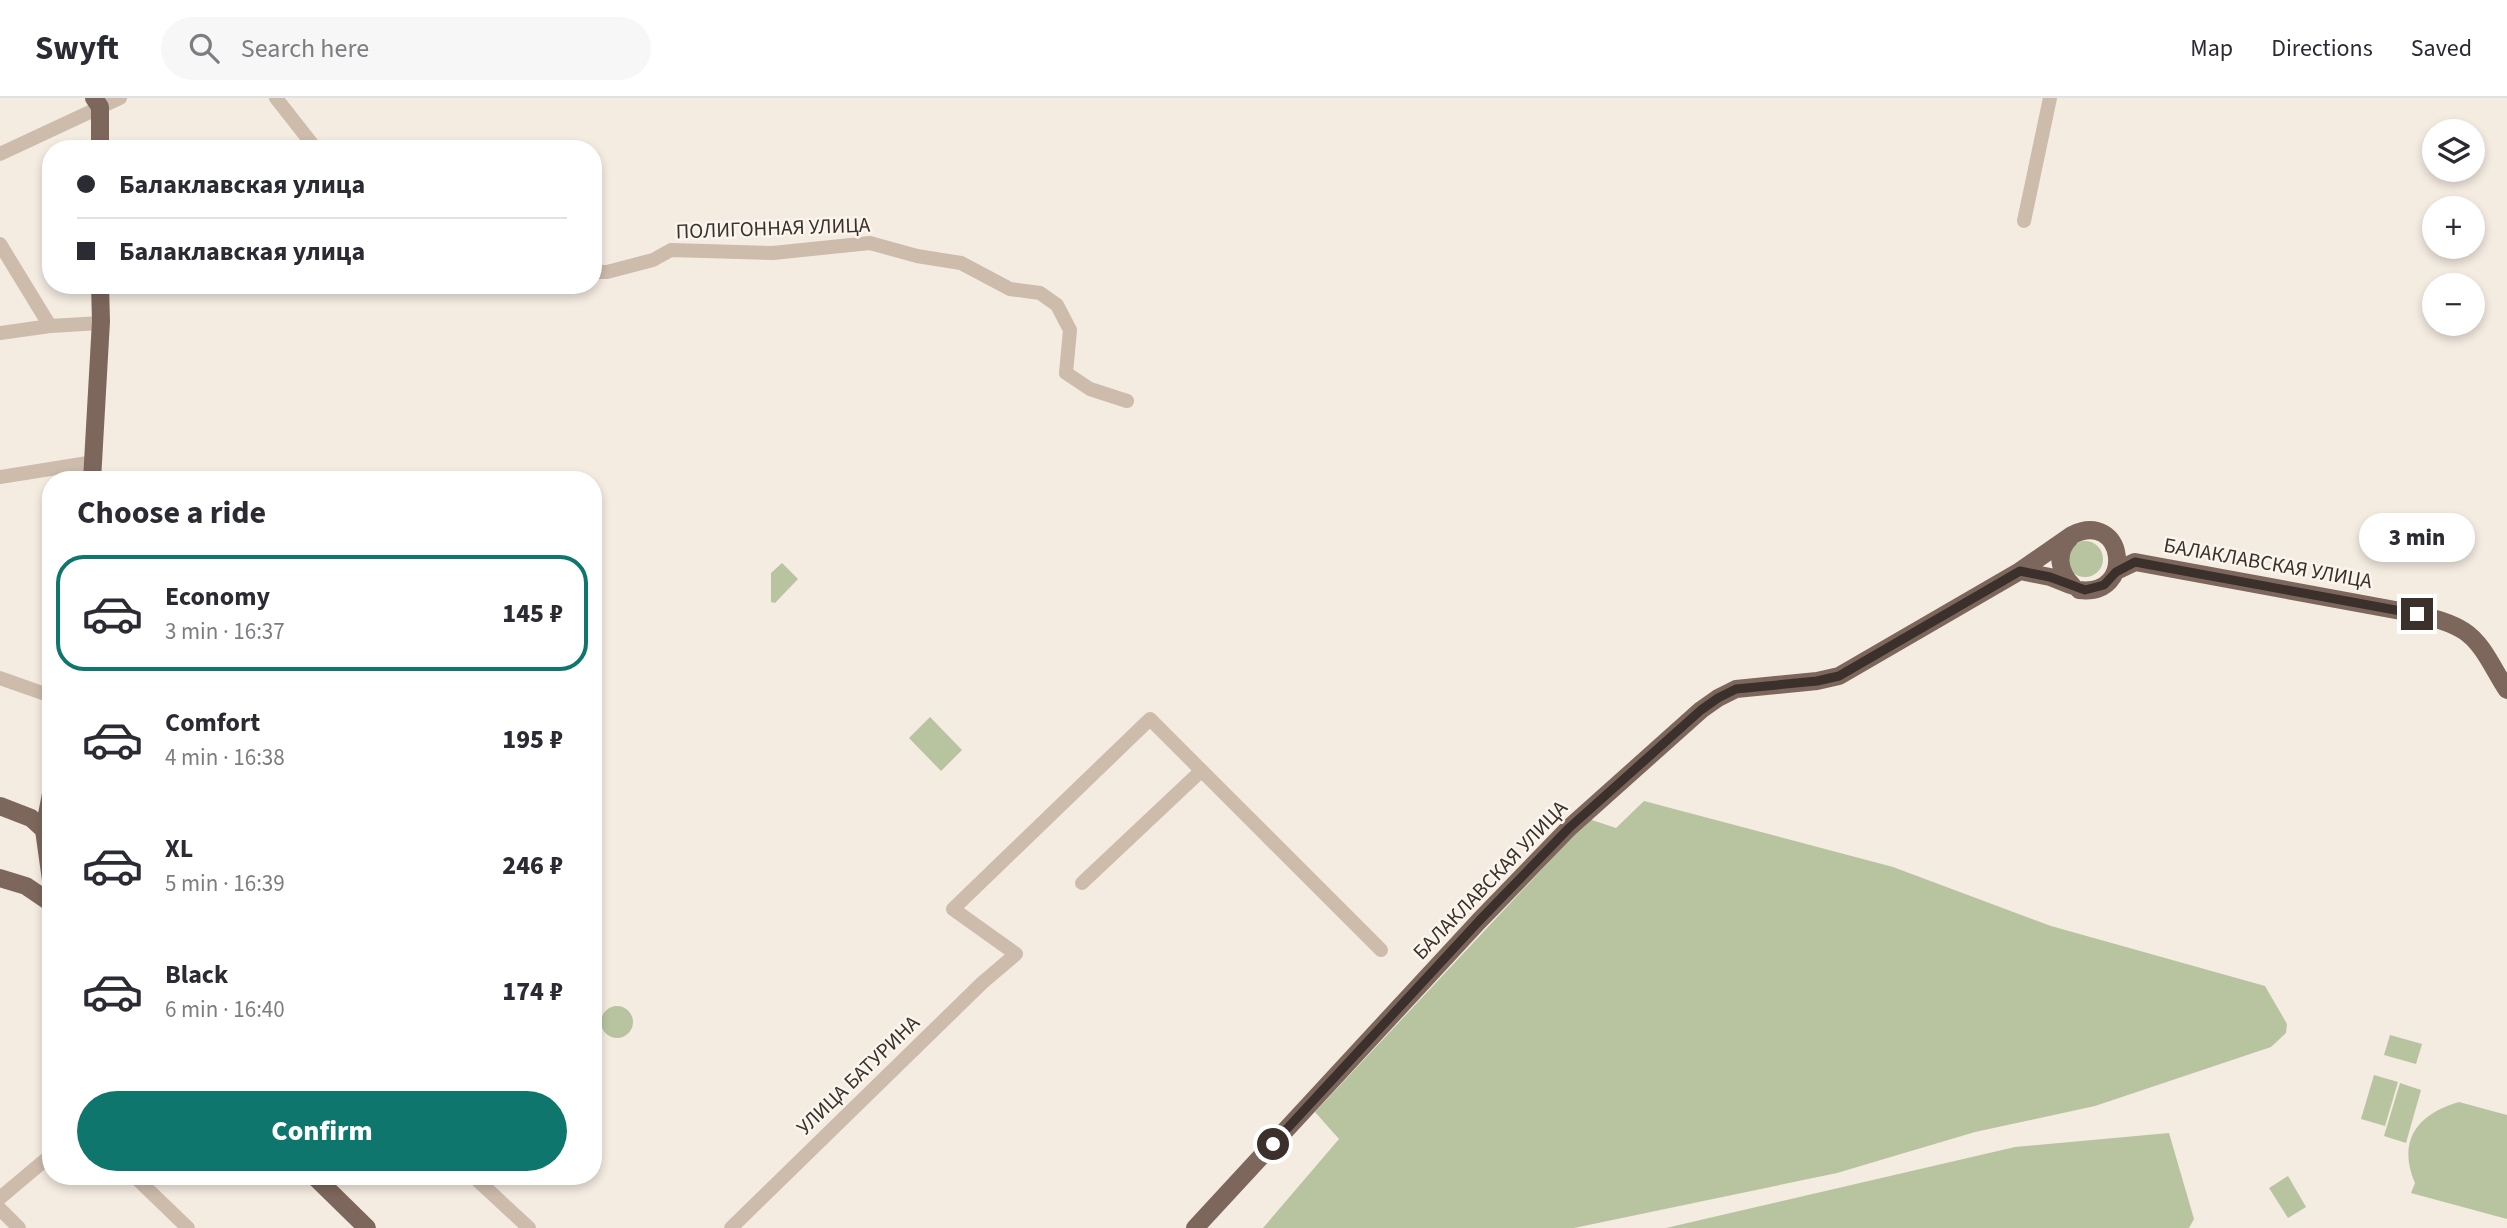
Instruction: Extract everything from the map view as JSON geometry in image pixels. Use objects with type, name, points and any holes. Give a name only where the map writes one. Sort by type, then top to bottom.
[{"type":"main road","points":[[97,103],[99,140]]},
{"type":"main road","points":[[93,471],[100,294]]},
{"type":"main road","points":[[2076,588],[2061,571],[2060,561],[2061,551],[2072,535],[2088,530],[2096,531],[2108,537],[2117,552],[2135,562]]},
{"type":"main road","name":"БАЛАКЛАВСКАЯ УЛИЦА","points":[[1195,1228],[1479,921],[1569,828],[1701,710],[1736,689],[1817,681],[1839,676],[2020,571],[2072,535]]},
{"type":"main road","points":[[2116,572],[2117,552]]},
{"type":"main road","name":"БАЛАКЛАВСКАЯ УЛИЦА","points":[[2076,588],[2098,588],[2116,572],[2135,562],[2379,606],[2444,622],[2464,631],[2475,641],[2507,690]]},
{"type":"main road","points":[[2020,571],[2050,577],[2076,588]]},
{"type":"main road","points":[[0,806],[37,824]]},
{"type":"main road","points":[[42,815],[37,824],[42,846]]},
{"type":"main road","points":[[0,878],[26,886],[37,886],[42,882]]},
{"type":"main road","points":[[26,886],[42,897]]},
{"type":"main road","points":[[323,1185],[367,1228]]},
{"type":"street","points":[[0,154],[97,103],[120,98]]},
{"type":"street","points":[[276,98],[309,140]]},
{"type":"street","points":[[2024,221],[2050,98]]},
{"type":"street","name":"ПОЛИГОННАЯ УЛИЦА","points":[[602,272],[653,260],[671,250],[773,253],[870,243],[917,256],[961,263],[1010,289],[1040,293],[1057,305],[1070,330],[1066,373],[1090,390],[1127,401]]},
{"type":"street","points":[[0,244],[50,326]]},
{"type":"street","points":[[0,333],[101,323]]},
{"type":"street","points":[[0,477],[42,474]]},
{"type":"street","points":[[0,678],[42,693]]},
{"type":"street","name":"УЛИЦА БАТУРИНА","points":[[731,1228],[982,983],[1016,954],[953,909],[969,891],[1150,719],[1202,771]]},
{"type":"street","points":[[1082,883],[1202,771],[1381,950]]},
{"type":"street","points":[[0,1198],[42,1162]]},
{"type":"street","points":[[143,1185],[188,1228]]},
{"type":"street","points":[[483,1185],[529,1228]]},
{"type":"street","points":[[0,1209],[19,1228]]},
{"type":"green space","points":[[2085,541],[2098,546],[2103,559],[2098,572],[2085,577],[2072,572],[2067,559],[2072,546]]},
{"type":"green space","points":[[782,563],[798,579],[775,603],[771,602],[771,573]]},
{"type":"green space","points":[[930,717],[962,750],[941,771],[909,738]]},
{"type":"green space","points":[[1644,801],[1893,867],[2051,926],[2265,986],[2287,1024],[2286,1033],[2271,1047],[2095,1106],[1975,1132],[1837,1173],[1574,1228],[1263,1228],[1339,1139],[1315,1112],[1589,819],[1616,828]]},
{"type":"green space","points":[[611,1008],[623,1008],[631,1016],[631,1028],[623,1036],[611,1036],[603,1028],[603,1016]]},
{"type":"green space","points":[[2390,1035],[2422,1044],[2416,1064],[2384,1055]]},
{"type":"green space","points":[[2374,1075],[2398,1082],[2385,1126],[2361,1119]]},
{"type":"green space","points":[[2400,1083],[2421,1090],[2406,1143],[2384,1136]]},
{"type":"green space","points":[[2459,1102],[2507,1115],[2507,1219],[2411,1193],[2415,1183],[2408,1154],[2414,1131],[2432,1114]]},
{"type":"green space","points":[[2169,1133],[2194,1219],[2189,1228],[1666,1228],[2015,1147]]},
{"type":"green space","points":[[2288,1176],[2306,1207],[2288,1218],[2269,1188]]},
{"type":"route","points":[[1273,1144],[1479,921],[1569,828],[1608,796],[1701,710],[1736,689],[1817,681],[1839,676],[2020,571],[2050,577],[2079,590],[2092,590],[2104,585],[2116,572],[2135,562],[2417,614]]}]
